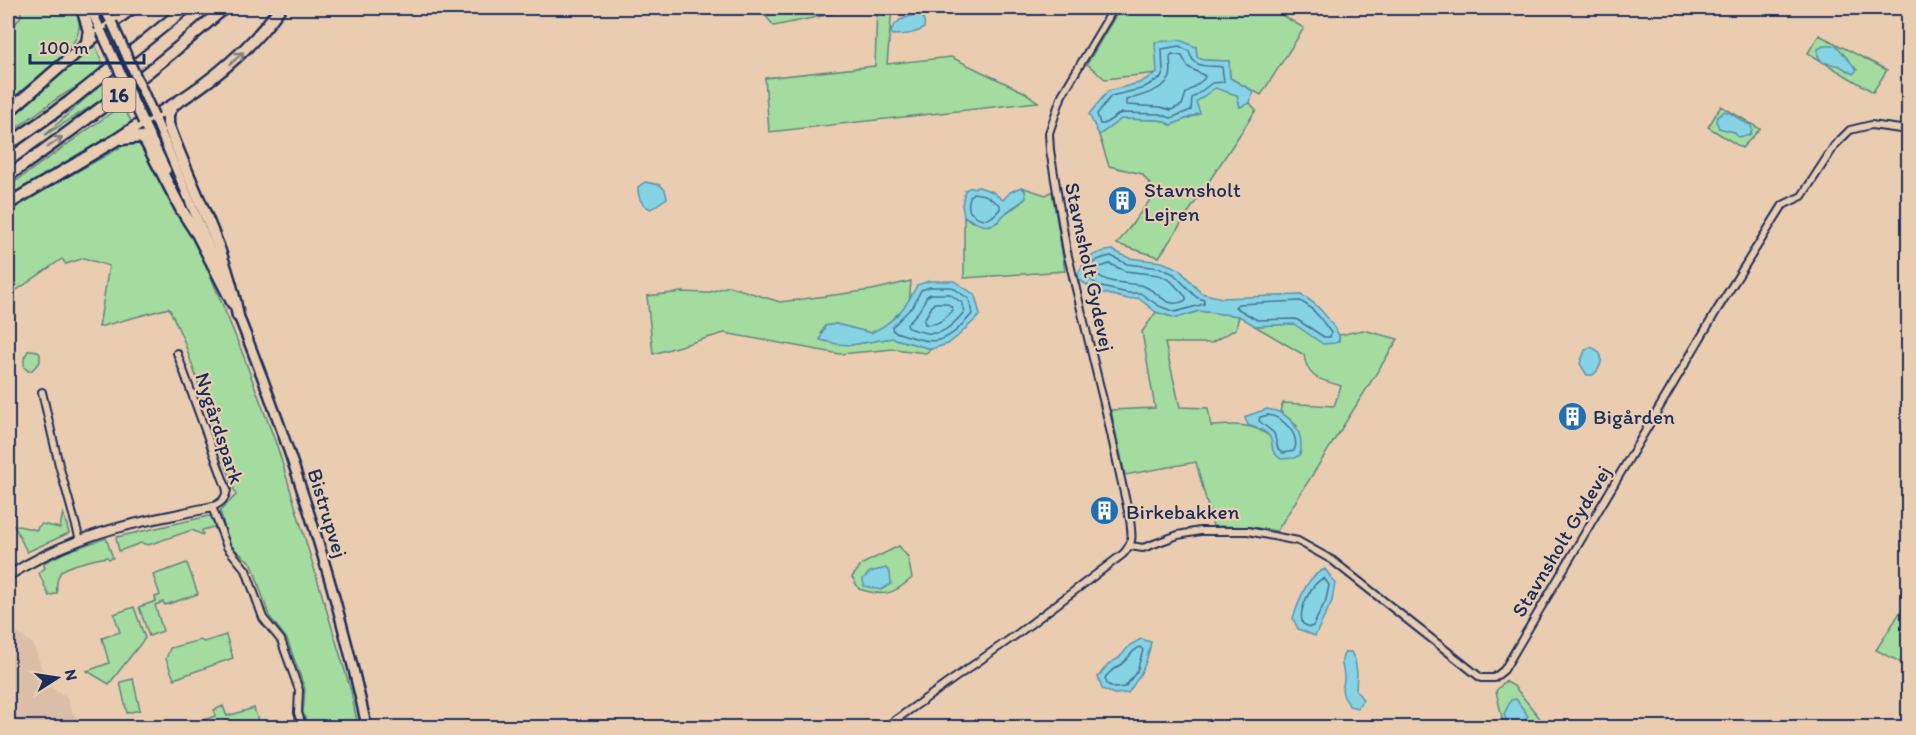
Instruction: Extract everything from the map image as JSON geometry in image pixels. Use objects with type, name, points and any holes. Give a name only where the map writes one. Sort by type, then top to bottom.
[{"type":"highway","points":[[82,8],[89,31],[87,42]]},
{"type":"highway","points":[[114,8],[124,8]]},
{"type":"highway","points":[[112,22],[132,8]]},
{"type":"highway","name":"16","points":[[8,145],[77,95],[186,8]]},
{"type":"highway","name":"16","points":[[8,176],[149,72],[224,8]]},
{"type":"highway","points":[[154,116],[200,87],[236,59],[280,8]]},
{"type":"highway","points":[[8,112],[101,31]]},
{"type":"highway","points":[[173,105],[168,114],[168,124],[230,281],[238,316]]},
{"type":"highway","points":[[8,204],[143,122]]},
{"type":"highway","points":[[116,140],[134,136],[141,137],[147,142],[181,209],[195,231]]},
{"type":"main road","name":"Bistrupvej","points":[[90,8],[195,231],[238,316]]},
{"type":"main road","name":"Bistrupvej","points":[[104,8],[180,173],[274,408],[315,527],[342,622],[367,728]]},
{"type":"main road","points":[[101,31],[112,22]]},
{"type":"main road","points":[[143,122],[154,116]]},
{"type":"street","name":"Stavnsholt Gydevej","points":[[1114,8],[1062,95],[1049,133],[1067,252],[1130,520],[1131,546],[1143,548],[1178,535],[1200,531],[1248,531],[1298,542],[1332,560],[1480,678],[1494,678],[1504,670],[1717,310],[1783,205],[1802,196],[1835,145],[1850,130],[1871,125],[1908,130]]},
{"type":"street","name":"Nygårdspark","points":[[177,353],[227,490],[221,503],[212,507]]},
{"type":"street","points":[[42,392],[80,540]]},
{"type":"street","points":[[8,576],[47,553],[80,540],[108,531],[212,507],[227,547],[246,570],[263,618],[281,640],[299,690],[298,713],[303,728]]},
{"type":"street","points":[[884,728],[1020,632],[1131,546]]},
{"type":"shaded area","points":[[8,626],[33,644],[48,686],[66,696],[73,714],[86,727],[8,727]]},
{"type":"green space","points":[[20,8],[77,8],[79,25],[77,36],[65,53],[8,102],[8,34],[21,16]]},
{"type":"green space","points":[[759,8],[861,8],[774,26]]},
{"type":"green space","points":[[877,8],[892,8],[887,64],[951,57],[1024,92],[1038,102],[769,132],[765,78],[875,66]]},
{"type":"green space","points":[[1120,8],[1270,8],[1304,28],[1261,95],[1230,78],[1229,61],[1203,60],[1197,57],[1196,47],[1157,73],[1105,79],[1087,64]]},
{"type":"green space","points":[[1819,35],[1887,70],[1873,92],[1808,53]]},
{"type":"green space","points":[[95,44],[105,70],[58,98],[8,134],[8,117],[86,48]]},
{"type":"green space","points":[[109,77],[116,91],[45,135]]},
{"type":"green space","points":[[1215,87],[1237,95],[1240,107],[1250,103],[1256,110],[1159,257],[1117,244],[1156,192],[1142,174],[1109,166],[1099,135],[1121,119],[1160,120],[1171,125],[1199,114],[1196,102]]},
{"type":"green space","points":[[122,105],[133,124],[8,198],[8,187]]},
{"type":"green space","points":[[1721,106],[1760,129],[1742,148],[1708,127]]},
{"type":"green space","points":[[130,142],[146,146],[201,253],[242,352],[278,449],[351,691],[358,727],[309,727],[303,713],[305,689],[287,639],[269,616],[252,564],[230,545],[220,511],[236,495],[184,341],[169,308],[99,327],[109,266],[84,258],[66,264],[62,259],[8,296],[8,210]]},
{"type":"green space","points":[[1021,187],[1046,195],[1052,191],[1065,271],[964,278],[964,216],[972,222],[998,222],[1003,215],[1021,203],[1025,191]]},
{"type":"green space","points":[[911,281],[909,303],[885,326],[871,333],[836,324],[825,326],[821,333],[851,345],[892,338],[931,349],[926,353],[894,349],[840,354],[724,333],[653,354],[647,296],[682,292],[707,293],[729,286],[780,302],[872,290]]},
{"type":"green space","points":[[1199,311],[1239,316],[1236,329],[1211,343],[1165,343],[1180,407],[1208,408],[1211,426],[1249,426],[1269,436],[1297,426],[1280,411],[1283,403],[1334,406],[1341,386],[1316,377],[1309,369],[1304,355],[1255,326],[1294,324],[1339,340],[1339,335],[1363,330],[1398,339],[1277,531],[1250,527],[1213,526],[1196,462],[1125,475],[1111,410],[1155,408],[1142,332],[1156,312],[1176,318]]},
{"type":"green space","points":[[32,350],[40,354],[40,362],[28,371],[24,367],[24,358],[28,351]]},
{"type":"green space","points":[[63,512],[69,533],[27,552],[14,525],[37,530],[42,524],[60,528]]},
{"type":"green space","points":[[212,516],[216,531],[214,527],[202,530],[203,535],[192,530],[148,545],[141,543],[119,551],[117,537]]},
{"type":"green space","points":[[106,538],[113,558],[89,561],[63,570],[58,577],[57,593],[49,596],[39,573],[45,568],[43,563],[68,551]]},
{"type":"green space","points":[[899,546],[908,557],[912,578],[888,593],[882,594],[859,589],[852,577],[862,564]]},
{"type":"green space","points":[[187,563],[198,594],[165,605],[163,602],[155,605],[163,631],[149,636],[139,607],[156,601],[155,597],[160,595],[153,575]]},
{"type":"green space","points":[[1908,600],[1908,666],[1876,650]]},
{"type":"green space","points":[[134,607],[145,638],[109,684],[87,671],[109,663],[102,638],[120,632],[114,614]]},
{"type":"green space","points":[[226,635],[233,658],[174,679],[166,659],[170,648],[200,640],[204,642]]},
{"type":"green space","points":[[133,679],[140,710],[127,713],[120,682]]},
{"type":"green space","points":[[1505,681],[1514,686],[1547,727],[1508,727],[1503,722],[1496,691]]},
{"type":"green space","points":[[223,706],[227,716],[254,708],[260,727],[184,727],[215,716],[214,710]]},
{"type":"water","points":[[919,13],[923,19],[924,28],[909,34],[893,35],[891,33],[892,28],[900,20]]},
{"type":"water","points":[[1180,40],[1196,47],[1197,57],[1203,60],[1229,61],[1230,78],[1253,91],[1250,103],[1240,107],[1237,95],[1215,88],[1196,102],[1200,113],[1171,125],[1160,120],[1121,119],[1099,135],[1089,114],[1108,91],[1139,83],[1157,73],[1155,42]]},
{"type":"water","points":[[1823,46],[1837,46],[1857,70],[1853,74],[1840,66],[1822,62],[1818,56],[1818,49]]},
{"type":"water","points":[[1725,111],[1751,125],[1750,135],[1738,137],[1734,132],[1719,128],[1717,117]]},
{"type":"water","points":[[645,182],[660,185],[665,190],[667,198],[651,209],[642,203],[639,195],[638,187]]},
{"type":"water","points":[[979,187],[993,192],[1003,200],[1010,192],[1021,187],[1025,191],[1026,198],[996,223],[983,225],[964,216],[962,205],[965,190]]},
{"type":"water","points":[[1112,250],[1129,258],[1162,262],[1179,269],[1201,293],[1222,298],[1301,295],[1323,312],[1339,335],[1339,341],[1323,344],[1294,324],[1255,326],[1239,316],[1199,311],[1176,318],[1156,312],[1138,298],[1128,299],[1099,292],[1079,280],[1078,274],[1087,259],[1100,252]]},
{"type":"water","points":[[929,281],[954,281],[975,295],[980,315],[948,344],[931,349],[892,338],[851,345],[820,340],[825,326],[836,324],[871,333],[879,329],[898,314],[917,285]]},
{"type":"water","points":[[1590,347],[1599,352],[1601,363],[1593,375],[1587,375],[1580,364],[1585,350]]},
{"type":"water","points":[[1267,409],[1283,414],[1294,424],[1300,438],[1300,455],[1281,459],[1273,451],[1270,437],[1248,425],[1245,418],[1247,416]]},
{"type":"water","points":[[886,568],[890,573],[891,584],[881,590],[864,586],[863,579],[870,572]]},
{"type":"water","points":[[1325,569],[1335,583],[1332,601],[1315,636],[1298,629],[1293,618],[1308,583]]},
{"type":"water","points":[[1141,639],[1151,642],[1148,657],[1137,681],[1128,693],[1114,694],[1102,689],[1098,677],[1108,664],[1119,658],[1130,645]]},
{"type":"water","points":[[1345,652],[1351,652],[1355,660],[1356,690],[1363,700],[1357,708],[1349,706],[1342,692],[1344,676],[1342,659]]},
{"type":"water","points":[[1516,699],[1528,716],[1521,723],[1506,720],[1504,714],[1511,700]]},
{"type":"place","name":"Stavnsholt Lejren","points":[[1123,201]]},
{"type":"place","name":"Bigården","points":[[1572,416]]},
{"type":"place","name":"Birkebakken","points":[[1105,511]]}]
